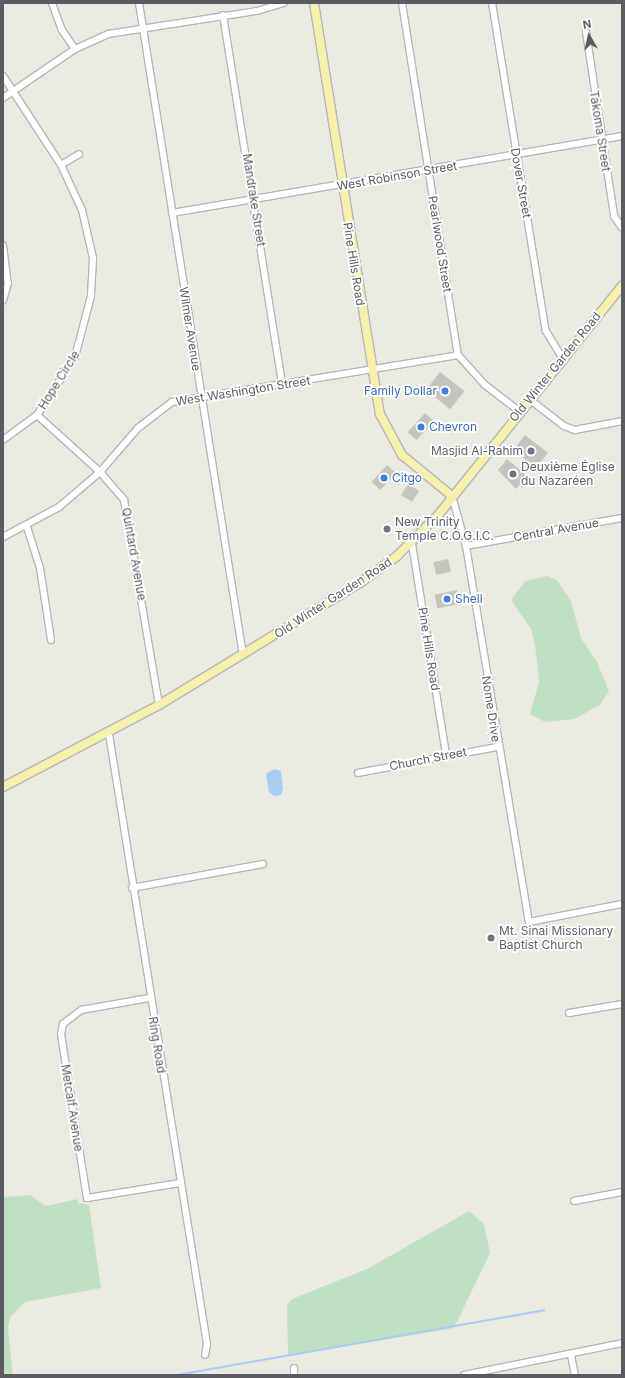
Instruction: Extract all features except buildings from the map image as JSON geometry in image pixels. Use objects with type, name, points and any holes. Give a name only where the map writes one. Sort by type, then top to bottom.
[{"type":"main road","name":"Pine Hills Road","points":[[314,3],[370,370],[380,414],[402,455],[452,496]]},
{"type":"main road","name":"Old Winter Garden Road","points":[[3,787],[109,734],[159,705],[360,583],[412,544],[622,286]]},
{"type":"street","points":[[52,3],[62,30],[75,49]]},
{"type":"street","name":"Wilmer Avenue","points":[[139,3],[243,655]]},
{"type":"street","points":[[3,98],[75,49],[108,34],[223,15],[257,11],[284,3]]},
{"type":"street","name":"Pearlwood Street","points":[[402,3],[458,355]]},
{"type":"street","name":"Dover Street","points":[[492,3],[546,331],[562,358]]},
{"type":"street","name":"Mandrake Street","points":[[223,15],[254,199],[282,385]]},
{"type":"street","name":"Takoma Street","points":[[586,32],[601,140],[614,216],[622,228]]},
{"type":"street","name":"Hope Circle","points":[[3,76],[61,165],[82,210],[93,258],[91,296],[75,358],[37,415],[3,440]]},
{"type":"street","name":"West Robinson Street","points":[[172,213],[342,186],[622,136]]},
{"type":"street","points":[[61,165],[79,154]]},
{"type":"street","points":[[3,245],[8,283],[3,300]]},
{"type":"street","points":[[458,355],[486,385],[519,411]]},
{"type":"street","name":"West Washington Street","points":[[3,537],[27,527],[59,507],[100,472],[155,413],[172,402],[458,355]]},
{"type":"street","points":[[529,399],[564,426],[575,430],[622,421]]},
{"type":"street","name":"Quintard Avenue","points":[[37,415],[100,472],[124,500],[128,514],[159,705]]},
{"type":"street","name":"Nome Drive","points":[[452,496],[466,546],[498,747],[529,922],[622,904]]},
{"type":"street","name":"Central Avenue","points":[[466,546],[622,518]]},
{"type":"street","points":[[27,527],[40,568],[51,640]]},
{"type":"street","name":"Pine Hills Road","points":[[412,544],[446,755]]},
{"type":"street","name":"Ring Road","points":[[109,734],[149,998],[207,1344],[205,1355]]},
{"type":"street","name":"Church Street","points":[[358,772],[446,755],[498,747]]},
{"type":"street","points":[[132,888],[263,864]]},
{"type":"street","name":"Metcalf Avenue","points":[[149,998],[81,1010],[66,1019],[60,1034],[87,1198],[180,1183]]},
{"type":"street","points":[[569,1013],[622,1004]]},
{"type":"street","points":[[574,1201],[622,1192]]},
{"type":"street","points":[[464,1375],[571,1355],[622,1343]]},
{"type":"street","points":[[571,1355],[575,1375]]},
{"type":"street","points":[[294,1368],[294,1375]]},
{"type":"green space","points":[[547,576],[557,580],[571,601],[581,638],[597,662],[609,691],[600,705],[574,719],[545,722],[530,714],[539,682],[535,645],[531,629],[511,600],[525,581]]},
{"type":"green space","points":[[30,1195],[46,1206],[78,1199],[78,1203],[89,1205],[101,1288],[25,1302],[10,1317],[8,1329],[13,1375],[3,1375],[3,1197]]},
{"type":"green space","points":[[469,1211],[484,1224],[490,1253],[454,1328],[288,1356],[287,1305],[292,1299],[367,1269]]},
{"type":"water","points":[[274,769],[281,771],[283,788],[281,795],[274,796],[269,792],[266,774]]},
{"type":"waterway","points":[[177,1375],[544,1310]]},
{"type":"place","name":"Family Dollar","points":[[445,391]]},
{"type":"place","name":"Chevron","points":[[421,427]]},
{"type":"place","name":"Masjid Al-Rahim","points":[[531,451]]},
{"type":"place","name":"Deuxième Église du Nazaréen","points":[[513,474]]},
{"type":"place","name":"Citgo","points":[[384,478]]},
{"type":"place","name":"New Trinity Temple C.O.G.I.C.","points":[[387,529]]},
{"type":"place","name":"Shell","points":[[447,599]]},
{"type":"place","name":"Mt. Sinai Missionary Baptist Church","points":[[491,938]]}]
